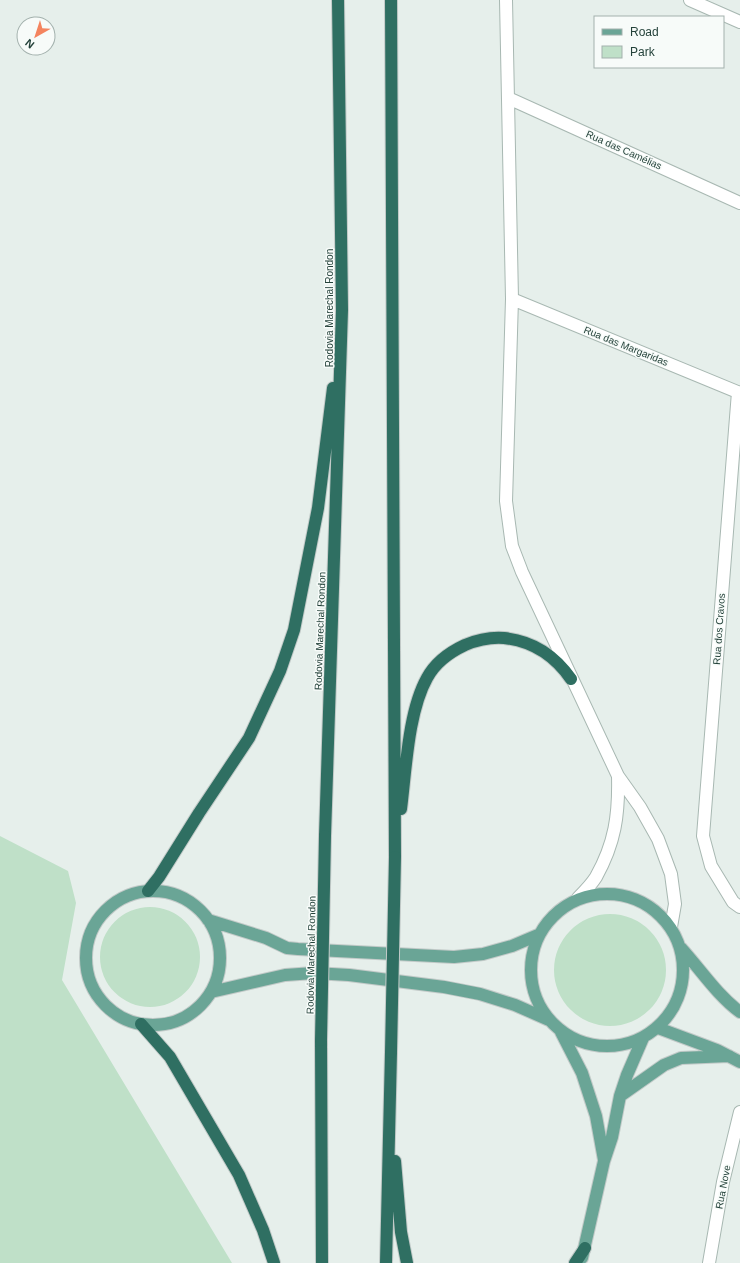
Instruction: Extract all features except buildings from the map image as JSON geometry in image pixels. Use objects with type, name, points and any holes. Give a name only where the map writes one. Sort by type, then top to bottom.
[{"type":"highway","name":"Rodovia Marechal Rondon","points":[[322,1263],[322,1040],[325,836],[342,310],[338,0]]},
{"type":"highway","points":[[386,1263],[395,858],[391,0]]},
{"type":"highway","points":[[148,891],[159,877],[249,738],[280,671],[294,630],[318,508],[342,310]]},
{"type":"highway","points":[[395,858],[412,723],[421,690],[436,666],[458,648],[472,642],[493,638],[514,639],[541,649],[563,668],[571,679]]},
{"type":"highway","points":[[141,1024],[170,1057],[239,1175],[263,1230],[274,1263]]},
{"type":"highway","points":[[389,1097],[401,1232],[407,1263]]},
{"type":"highway","points":[[575,1263],[585,1248]]},
{"type":"main road","points":[[148,891],[171,893],[192,903],[208,920],[218,943],[220,968],[211,992],[198,1008],[181,1019],[162,1025],[141,1024],[122,1018],[105,1005],[93,988],[86,968],[86,946],[93,926],[106,909],[126,897],[148,891]]},
{"type":"main road","points":[[681,948],[684,978],[676,1006],[658,1028],[643,1038],[616,1046],[587,1044],[561,1032],[548,1020],[536,1000],[531,979],[531,956],[538,935],[555,913],[578,898],[612,893],[645,903],[671,927],[681,948],[697,965],[711,985],[740,1012]]},
{"type":"main road","points":[[208,920],[266,938],[287,948],[298,950],[454,957],[483,954],[512,946],[538,935]]},
{"type":"main road","points":[[211,992],[285,975],[314,973],[350,975],[444,987],[480,994],[515,1005],[548,1020]]},
{"type":"main road","points":[[658,1028],[686,1038],[740,1062]]},
{"type":"main road","points":[[561,1032],[582,1073],[596,1116],[604,1161]]},
{"type":"main road","points":[[580,1263],[585,1248],[604,1161],[612,1137],[620,1096],[627,1075],[643,1038]]},
{"type":"main road","points":[[620,1096],[664,1065],[681,1058],[729,1056]]},
{"type":"street","points":[[506,0],[512,299],[506,501],[512,546],[522,572],[571,679],[618,776],[640,807],[658,839],[671,874],[676,904],[671,927]]},
{"type":"street","points":[[690,0],[740,22]]},
{"type":"street","name":"Rua das Camélias","points":[[508,98],[740,203]]},
{"type":"street","name":"Rua das Margaridas","points":[[512,299],[739,392]]},
{"type":"street","name":"Rua dos Cravos","points":[[739,392],[704,836],[711,866],[733,902],[740,907]]},
{"type":"street","points":[[578,898],[595,878],[607,855],[615,830],[618,810],[618,776]]},
{"type":"street","name":"Rua Nove","points":[[709,1263],[723,1182],[740,1112]]},
{"type":"green space","points":[[0,836],[68,871],[76,903],[62,980],[232,1263],[0,1263]]},
{"type":"green space","points":[[150,907],[169,911],[186,921],[196,938],[200,957],[196,976],[186,993],[169,1003],[150,1007],[131,1003],[114,993],[104,976],[100,957],[104,938],[114,921],[131,911]]},
{"type":"green space","points":[[610,914],[632,918],[650,930],[662,948],[666,970],[662,992],[650,1010],[632,1022],[610,1026],[588,1022],[570,1010],[558,992],[554,970],[558,948],[570,930],[588,918]]}]
